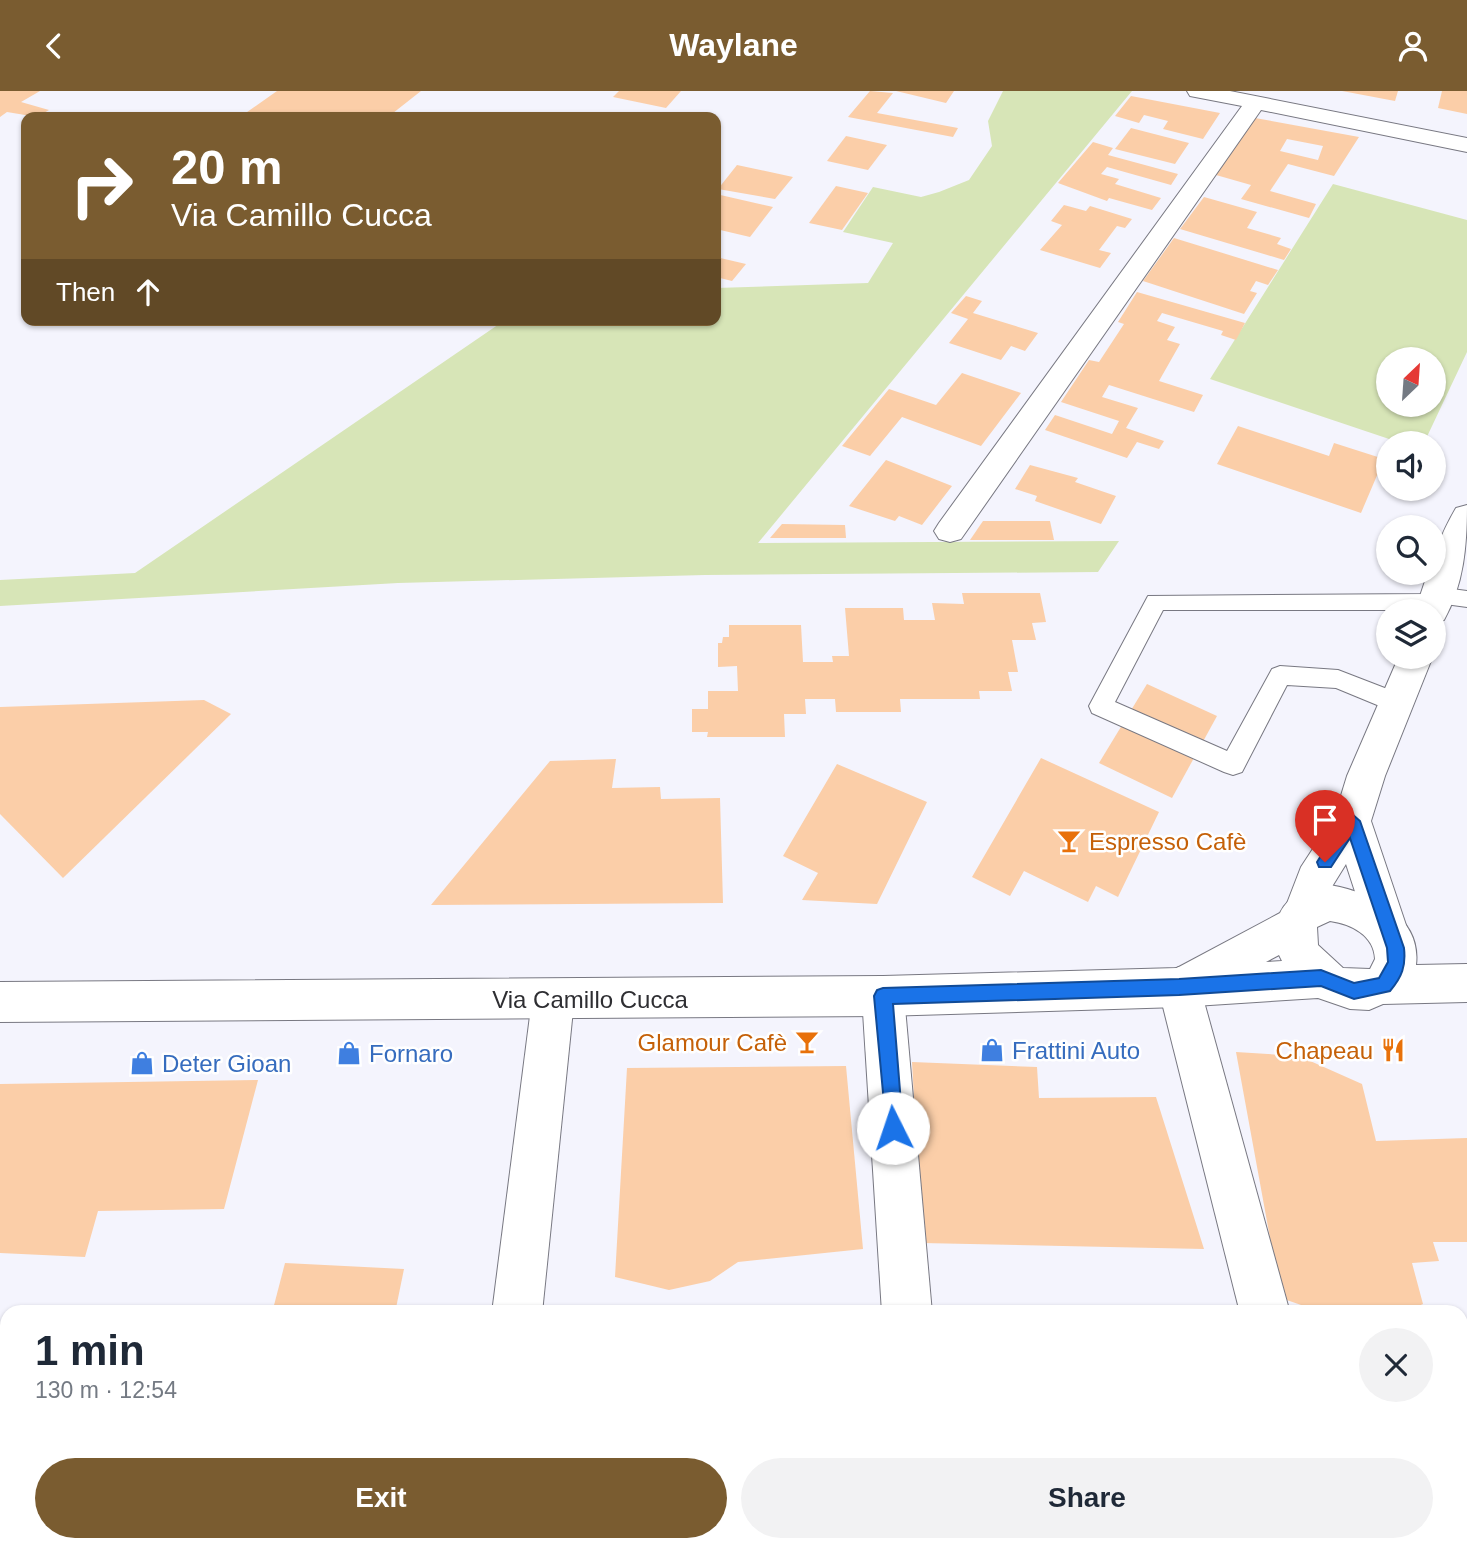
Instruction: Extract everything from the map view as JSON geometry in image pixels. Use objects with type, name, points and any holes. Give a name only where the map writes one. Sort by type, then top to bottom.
[{"type":"street","points":[[1198,91],[1255,102],[1300,100],[1467,145]]},
{"type":"street","points":[[950,531],[1255,102]]},
{"type":"street","points":[[1447,591],[1467,516]]},
{"type":"street","points":[[1389,956],[1354,991],[1321,978],[1299,953],[1299,919],[1315,879],[1352,821],[1366,776],[1399,704],[1411,669]]},
{"type":"street","points":[[1352,821],[1389,956]]},
{"type":"street","points":[[1299,919],[1315,905],[1346,905],[1377,922],[1389,956]]},
{"type":"street","name":"Via Camillo Cucca","points":[[1179,987],[1299,919]]},
{"type":"street","points":[[1389,956],[1467,981]]},
{"type":"street","name":"Via Camillo Cucca","points":[[0,1002],[883,996],[1179,987],[1321,978]]},
{"type":"street","points":[[1179,987],[1263,1305]]},
{"type":"street","points":[[883,996],[906,1305]]},
{"type":"street","points":[[518,1305],[553,1000]]},
{"type":"lane","points":[[1399,704],[1338,679],[1280,675],[1233,765],[1101,706],[1157,602],[1374,601],[1447,591]]},
{"type":"green space","points":[[1003,91],[1132,91],[758,543],[1119,541],[1098,572],[705,575],[398,583],[0,606],[0,580],[135,573],[496,326],[721,326],[721,288],[868,283],[893,243],[843,232],[873,187],[921,197],[969,180],[992,146],[988,121]]},
{"type":"green space","points":[[1333,184],[1467,220],[1467,352],[1446,396],[1446,347],[1376,347],[1376,417],[1436,417],[1430,431],[1376,431],[1376,435],[1210,379]]},
{"type":"building","points":[[0,91],[40,91],[21,102],[49,110],[21,112],[21,114],[7,112],[0,117]]},
{"type":"building","points":[[277,91],[421,91],[394,112],[247,112]]},
{"type":"building","points":[[619,91],[681,91],[666,108],[613,97]]},
{"type":"building","points":[[870,91],[893,93],[877,113],[958,128],[953,137],[848,117]]},
{"type":"building","points":[[896,91],[954,91],[946,103]]},
{"type":"building","points":[[1342,91],[1398,91],[1395,101]]},
{"type":"building","points":[[1442,91],[1467,91],[1467,114],[1438,108]]},
{"type":"building","points":[[1131,96],[1220,113],[1203,139],[1163,129],[1168,121],[1144,115],[1139,123],[1115,116]]},
{"type":"building","points":[[1255,118],[1359,137],[1334,176],[1288,164],[1270,191],[1316,204],[1309,218],[1241,199],[1251,185],[1216,175]],"holes":[[[1287,139],[1323,146],[1318,160],[1280,151]]]},
{"type":"building","points":[[1131,128],[1189,143],[1175,164],[1115,149]]},
{"type":"building","points":[[846,136],[887,145],[868,170],[827,161]]},
{"type":"building","points":[[1093,142],[1113,148],[1108,155],[1178,174],[1171,185],[1107,167],[1101,174],[1119,179],[1115,184],[1161,198],[1152,210],[1109,198],[1107,201],[1058,183]]},
{"type":"building","points":[[737,165],[793,177],[775,199],[721,190],[721,185]]},
{"type":"building","points":[[836,186],[868,193],[842,230],[809,223]]},
{"type":"building","points":[[721,195],[773,207],[750,237],[721,230]]},
{"type":"building","points":[[1204,197],[1257,212],[1247,228],[1281,238],[1277,244],[1291,249],[1284,260],[1180,229]]},
{"type":"building","points":[[1064,205],[1086,211],[1090,206],[1132,219],[1125,228],[1117,226],[1099,250],[1111,253],[1100,268],[1040,250],[1062,225],[1051,221]]},
{"type":"building","points":[[1174,238],[1278,270],[1268,285],[1256,281],[1250,291],[1257,293],[1244,314],[1143,281]]},
{"type":"building","points":[[721,258],[746,264],[732,281],[721,278]]},
{"type":"building","points":[[1137,292],[1245,323],[1236,340],[1221,335],[1223,331],[1162,313],[1157,321],[1175,327],[1167,340],[1180,344],[1159,381],[1203,395],[1194,412],[1109,385],[1102,397],[1138,408],[1126,428],[1164,441],[1159,449],[1137,442],[1127,458],[1045,430],[1055,415],[1112,434],[1119,421],[1061,402],[1089,360],[1099,362],[1124,324],[1118,322]]},
{"type":"building","points":[[966,296],[982,301],[973,313],[1038,333],[1025,351],[1011,346],[1001,360],[949,343],[968,319],[951,313]]},
{"type":"building","points":[[962,373],[1021,393],[981,446],[902,417],[870,456],[842,446],[889,389],[936,405]]},
{"type":"building","points":[[1238,426],[1329,456],[1334,443],[1376,456],[1376,478],[1361,513],[1217,464]]},
{"type":"building","points":[[886,460],[952,486],[922,525],[899,516],[895,521],[849,506]]},
{"type":"building","points":[[1030,465],[1078,478],[1075,482],[1116,496],[1101,524],[1035,501],[1037,496],[1015,489]]},
{"type":"building","points":[[983,521],[1050,521],[1054,540],[970,540]]},
{"type":"building","points":[[782,524],[845,525],[846,538],[770,538]]},
{"type":"building","points":[[962,593],[1040,593],[1046,622],[1032,623],[1036,640],[1012,640],[1018,672],[1008,672],[1012,691],[979,691],[980,699],[900,699],[901,712],[836,712],[835,699],[805,699],[806,714],[784,714],[785,737],[707,737],[708,732],[692,732],[692,709],[708,709],[708,691],[738,691],[737,666],[718,667],[718,643],[722,643],[723,637],[729,637],[729,625],[801,625],[803,662],[833,662],[832,656],[849,656],[845,608],[903,608],[904,620],[935,620],[932,603],[964,604]]},
{"type":"building","points":[[1147,684],[1217,716],[1172,798],[1099,763]]},
{"type":"building","points":[[204,700],[231,714],[63,878],[0,814],[0,707]]},
{"type":"building","name":"Espresso Cafè","points":[[1041,758],[1159,812],[1118,897],[1096,886],[1088,902],[1024,871],[1010,896],[972,877]]},
{"type":"building","points":[[616,759],[612,788],[660,787],[661,799],[720,798],[723,903],[431,905],[550,761]]},
{"type":"building","points":[[837,764],[927,802],[877,904],[802,900],[818,873],[783,856]]},
{"type":"building","points":[[1236,1052],[1299,1056],[1362,1084],[1376,1141],[1467,1138],[1467,1242],[1433,1242],[1439,1261],[1412,1263],[1423,1304],[1301,1305],[1281,1298]]},
{"type":"building","points":[[912,1062],[1037,1067],[1039,1098],[1156,1097],[1204,1249],[922,1243]]},
{"type":"building","points":[[846,1066],[863,1249],[738,1262],[710,1281],[669,1290],[615,1277],[627,1068]]},
{"type":"building","points":[[258,1080],[224,1209],[98,1211],[85,1257],[0,1253],[0,1084]]},
{"type":"building","points":[[285,1263],[404,1269],[397,1305],[274,1305]]},
{"type":"place","name":"Espresso Cafè","points":[[1069,841]]},
{"type":"place","name":"Glamour Cafè","points":[[807,1042]]},
{"type":"place","name":"Frattini Auto","points":[[992,1050]]},
{"type":"place","name":"Chapeau","points":[[1393,1050]]},
{"type":"place","name":"Fornaro","points":[[349,1053]]},
{"type":"place","name":"Deter Gioan","points":[[142,1063]]},
{"type":"route","points":[[893,1128],[883,996],[1179,987],[1321,978],[1354,991],[1370,990],[1384,985],[1393,975],[1397,962],[1395,948],[1388,934],[1377,892],[1352,821],[1325,862]]}]
